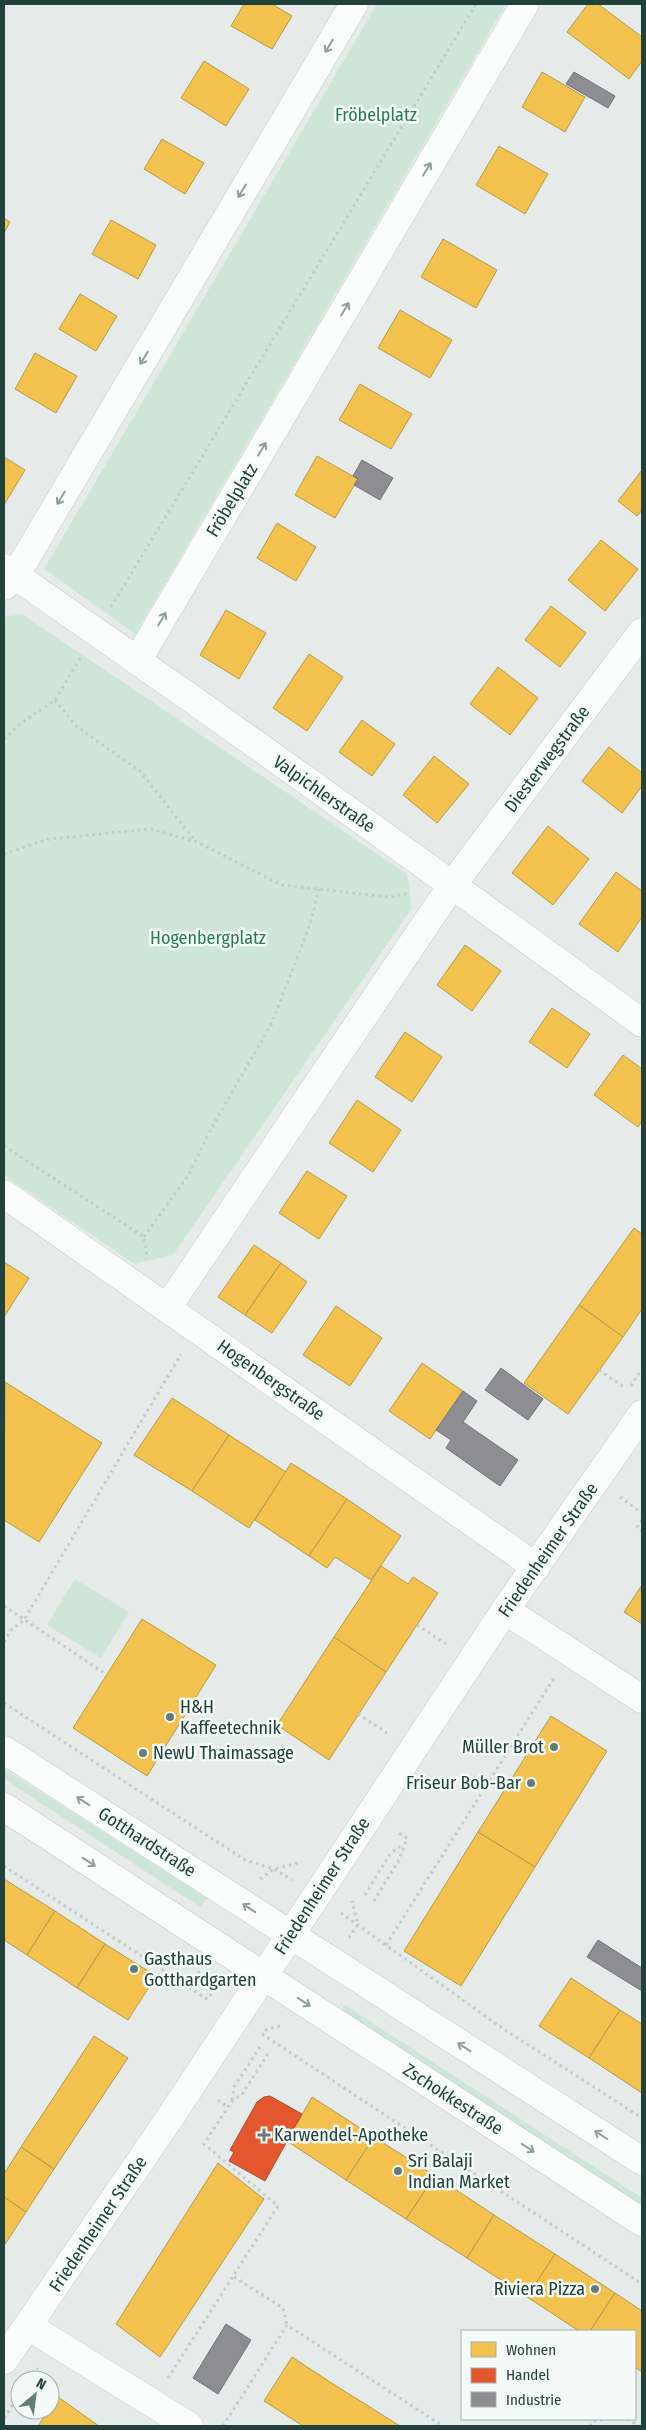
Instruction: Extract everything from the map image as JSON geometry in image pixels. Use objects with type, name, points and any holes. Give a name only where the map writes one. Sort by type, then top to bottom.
[{"type":"street","points":[[7,577],[354,4]]},
{"type":"street","name":"Fröbelplatz","points":[[137,661],[525,4]]},
{"type":"street","name":"Valpichlerstraße","points":[[7,577],[96,631],[642,1023]]},
{"type":"street","name":"Diesterwegstraße","points":[[452,885],[642,632]]},
{"type":"street","points":[[167,1308],[452,885]]},
{"type":"street","name":"Hogenbergstraße","points":[[4,1194],[536,1567]]},
{"type":"street","name":"Friedenheimer Straße","points":[[4,2360],[169,2119],[505,1610],[642,1414]]},
{"type":"street","points":[[505,1610],[642,1699]]},
{"type":"street","name":"Gotthardstraße","points":[[4,1750],[290,1934]]},
{"type":"street","points":[[4,1807],[263,1975]]},
{"type":"street","points":[[290,1934],[642,2161]]},
{"type":"street","name":"Zschokkestraße","points":[[263,1975],[642,2222]]},
{"type":"street","points":[[28,2326],[57,2342],[189,2426]]},
{"type":"path","points":[[4,738],[20,724],[55,700],[476,4]]},
{"type":"path","points":[[55,700],[76,726],[140,771],[197,842]]},
{"type":"path","points":[[4,854],[49,839],[151,829],[197,842],[282,885],[388,898]]},
{"type":"path","points":[[148,1261],[144,1237],[189,1174],[212,1126],[272,1023],[310,924],[318,889]]},
{"type":"path","points":[[4,1146],[144,1237]]},
{"type":"path","points":[[4,1642],[11,1630],[24,1620],[197,1328]]},
{"type":"path","points":[[599,1370],[628,1390]]},
{"type":"path","points":[[642,1520],[637,1527],[642,1531]]},
{"type":"path","points":[[4,1606],[106,1675]]},
{"type":"path","points":[[386,1945],[570,1652]]},
{"type":"path","points":[[4,1702],[244,1860],[274,1869],[316,1895],[502,2028],[642,2118]]},
{"type":"path","points":[[365,1895],[390,1854],[403,1844],[407,1838],[396,1831]]},
{"type":"path","points":[[374,1900],[400,1860],[403,1844]]},
{"type":"path","points":[[4,1866],[215,2004]]},
{"type":"path","points":[[354,1895],[351,1903],[358,1924]]},
{"type":"path","points":[[333,1962],[358,1924]]},
{"type":"path","points":[[259,2032],[293,2022],[306,2003]]},
{"type":"path","points":[[232,2101],[234,2087],[260,2047]]},
{"type":"path","points":[[282,2047],[642,2284]]},
{"type":"path","points":[[152,2403],[278,2206],[204,2144],[232,2101],[243,2092],[269,2052]]},
{"type":"path","points":[[215,2099],[228,2107]]},
{"type":"path","points":[[234,2277],[283,2308],[288,2325],[443,2426]]},
{"type":"path","points":[[223,2426],[288,2325]]},
{"type":"path","points":[[37,2370],[57,2342]]},
{"type":"path","points":[[590,2426],[593,2421],[601,2420]]},
{"type":"green space","name":"Fröbelplatz","points":[[377,4],[506,4],[135,634],[44,569]]},
{"type":"green space","name":"Hogenbergplatz","points":[[22,614],[407,874],[412,908],[173,1255],[134,1264],[4,1175],[4,617]]},
{"type":"green space","points":[[75,1579],[129,1612],[101,1658],[47,1625]]},
{"type":"green space","points":[[4,1769],[207,1898],[200,1907],[4,1779]]},
{"type":"green space","points":[[345,2005],[642,2198],[642,2208],[340,2013]]},
{"type":"building: Wohnen","points":[[244,4],[272,4],[292,16],[272,49],[231,26]]},
{"type":"building: Wohnen","points":[[588,4],[598,4],[642,37],[642,61],[629,79],[567,32]]},
{"type":"building: Wohnen","points":[[204,61],[249,89],[226,126],[181,98]]},
{"type":"building: Wohnen","points":[[542,72],[585,97],[565,132],[522,107]]},
{"type":"building: Wohnen","points":[[162,139],[204,163],[185,194],[144,169]]},
{"type":"building: Wohnen","points":[[499,146],[548,174],[525,214],[476,185]]},
{"type":"building: Wohnen","points":[[4,218],[10,222],[4,233]]},
{"type":"building: Wohnen","points":[[111,220],[156,245],[138,279],[92,254]]},
{"type":"building: Wohnen","points":[[443,239],[497,270],[476,308],[421,277]]},
{"type":"building: Wohnen","points":[[80,294],[117,316],[96,351],[59,329]]},
{"type":"building: Wohnen","points":[[400,310],[452,340],[430,378],[378,348]]},
{"type":"building: Wohnen","points":[[35,353],[77,376],[56,413],[15,389]]},
{"type":"building: Wohnen","points":[[360,384],[412,414],[391,449],[339,420]]},
{"type":"building: Wohnen","points":[[317,456],[358,479],[335,518],[295,495]]},
{"type":"building: Wohnen","points":[[4,457],[25,470],[4,505]]},
{"type":"building: Wohnen","points":[[642,470],[642,510],[637,516],[618,501]]},
{"type":"building: Wohnen","points":[[277,523],[316,547],[296,581],[257,558]]},
{"type":"building: Wohnen","points":[[601,540],[638,569],[605,611],[568,580]]},
{"type":"building: Wohnen","points":[[551,606],[586,633],[560,667],[525,640]]},
{"type":"building: Wohnen","points":[[226,610],[266,633],[239,679],[200,655]]},
{"type":"building: Wohnen","points":[[309,654],[343,677],[307,731],[273,708]]},
{"type":"building: Wohnen","points":[[498,667],[538,698],[510,735],[470,704]]},
{"type":"building: Wohnen","points":[[362,720],[395,744],[372,776],[339,752]]},
{"type":"building: Wohnen","points":[[609,747],[642,773],[642,786],[622,813],[582,781]]},
{"type":"building: Wohnen","points":[[434,756],[469,784],[437,823],[403,795]]},
{"type":"building: Wohnen","points":[[548,826],[589,859],[553,905],[512,873]]},
{"type":"building: Wohnen","points":[[616,872],[642,891],[642,917],[618,952],[579,924]]},
{"type":"building: Wohnen","points":[[465,945],[501,971],[472,1011],[437,985]]},
{"type":"building: Wohnen","points":[[552,1008],[590,1034],[567,1068],[529,1042]]},
{"type":"building: Wohnen","points":[[405,1032],[442,1057],[412,1102],[375,1077]]},
{"type":"building: Wohnen","points":[[623,1055],[642,1069],[642,1121],[638,1127],[594,1095]]},
{"type":"building: Wohnen","points":[[357,1100],[401,1130],[373,1172],[329,1143]]},
{"type":"building: Wohnen","points":[[307,1171],[347,1196],[319,1239],[279,1213]]},
{"type":"building: Wohnen","points":[[634,1228],[642,1234],[642,1309],[623,1337],[579,1305]]},
{"type":"building: Wohnen","points":[[254,1245],[281,1263],[245,1315],[218,1297]]},
{"type":"building: Wohnen","points":[[4,1262],[29,1278],[4,1317]]},
{"type":"building: Wohnen","points":[[281,1263],[307,1282],[272,1333],[245,1315]]},
{"type":"building: Wohnen","points":[[579,1305],[623,1337],[568,1414],[524,1383]]},
{"type":"building: Wohnen","points":[[336,1306],[382,1338],[350,1386],[303,1355]]},
{"type":"building: Wohnen","points":[[422,1363],[463,1391],[430,1439],[389,1411]]},
{"type":"building: Wohnen","points":[[5,1382],[102,1443],[39,1542],[4,1520]]},
{"type":"building: Wohnen","points":[[172,1398],[229,1435],[192,1491],[134,1455]]},
{"type":"building: Wohnen","points":[[229,1435],[286,1472],[249,1528],[192,1491]]},
{"type":"building: Wohnen","points":[[291,1463],[347,1499],[309,1556],[255,1520]]},
{"type":"building: Wohnen","points":[[347,1499],[401,1536],[371,1580],[335,1557],[327,1568],[309,1556]]},
{"type":"building: Wohnen","points":[[381,1566],[408,1584],[413,1577],[438,1593],[386,1672],[334,1637]]},
{"type":"building: Wohnen","points":[[642,1585],[642,1624],[624,1612]]},
{"type":"building: Wohnen","points":[[142,1619],[216,1665],[147,1776],[73,1728]]},
{"type":"building: Wohnen","points":[[334,1637],[386,1672],[329,1760],[277,1725]]},
{"type":"building: Wohnen","points":[[551,1716],[607,1751],[535,1867],[478,1832]]},
{"type":"building: Wohnen","points":[[478,1832],[535,1867],[461,1986],[404,1951]]},
{"type":"building: Wohnen","points":[[4,1879],[55,1911],[27,1955],[4,1940]]},
{"type":"building: Wohnen","points":[[55,1911],[105,1944],[77,1988],[27,1955]]},
{"type":"building: Wohnen","points":[[105,1944],[156,1976],[128,2020],[77,1988]]},
{"type":"building: Wohnen","points":[[571,1978],[620,2010],[589,2058],[539,2026]]},
{"type":"building: Wohnen","points":[[620,2010],[642,2024],[642,2093],[589,2058]]},
{"type":"building: Wohnen","points":[[94,2036],[128,2058],[54,2169],[21,2147]]},
{"type":"building: Wohnen","points":[[312,2097],[374,2137],[346,2180],[287,2141]]},
{"type":"building: Wohnen","points":[[374,2137],[435,2176],[406,2219],[346,2180]]},
{"type":"building: Wohnen","points":[[21,2147],[54,2169],[26,2212],[4,2197],[4,2174]]},
{"type":"building: Wohnen","points":[[218,2163],[264,2199],[160,2357],[116,2324]]},
{"type":"building: Wohnen","points":[[435,2176],[494,2215],[467,2258],[406,2219]]},
{"type":"building: Wohnen","points":[[4,2197],[26,2212],[4,2246]]},
{"type":"building: Wohnen","points":[[494,2215],[555,2254],[527,2297],[467,2258]]},
{"type":"building: Wohnen","points":[[555,2254],[615,2293],[591,2330],[577,2330],[527,2297]]},
{"type":"building: Wohnen","points":[[615,2293],[642,2311],[642,2372],[636,2368],[636,2330],[591,2330]]},
{"type":"building: Wohnen","points":[[292,2357],[400,2426],[303,2426],[264,2401]]},
{"type":"building: Wohnen","points":[[60,2398],[99,2426],[38,2426],[42,2420],[60,2420]]},
{"type":"building: Handel","name":"Karwendel-Apotheke","points":[[270,2096],[302,2114],[265,2181],[229,2161],[234,2152],[230,2150],[257,2102],[264,2097]]},
{"type":"building: Industrie","points":[[574,72],[615,96],[608,108],[566,84]]},
{"type":"building: Industrie","points":[[362,460],[393,478],[380,500],[354,485],[358,479],[353,476]]},
{"type":"building: Industrie","points":[[501,1368],[543,1399],[528,1420],[485,1390]]},
{"type":"building: Industrie","points":[[463,1391],[477,1401],[463,1422],[518,1460],[500,1486],[446,1448],[451,1440],[436,1430]]},
{"type":"building: Industrie","points":[[598,1940],[642,1968],[642,1991],[587,1957]]},
{"type":"building: Industrie","points":[[226,2324],[251,2340],[218,2394],[193,2378]]},
{"type":"place","name":"H&H Kaffeetechnik","points":[[170,1717]]},
{"type":"place","name":"Müller Brot","points":[[554,1747]]},
{"type":"place","name":"NewU Thaimassage","points":[[143,1753]]},
{"type":"place","name":"Friseur Bob-Bar","points":[[531,1783]]},
{"type":"place","name":"Gasthaus Gotthardgarten","points":[[134,1969]]},
{"type":"place","name":"Karwendel-Apotheke","points":[[264,2135]]},
{"type":"place","name":"Sri Balaji Indian Market","points":[[398,2171]]},
{"type":"place","name":"Riviera Pizza","points":[[595,2289]]}]
